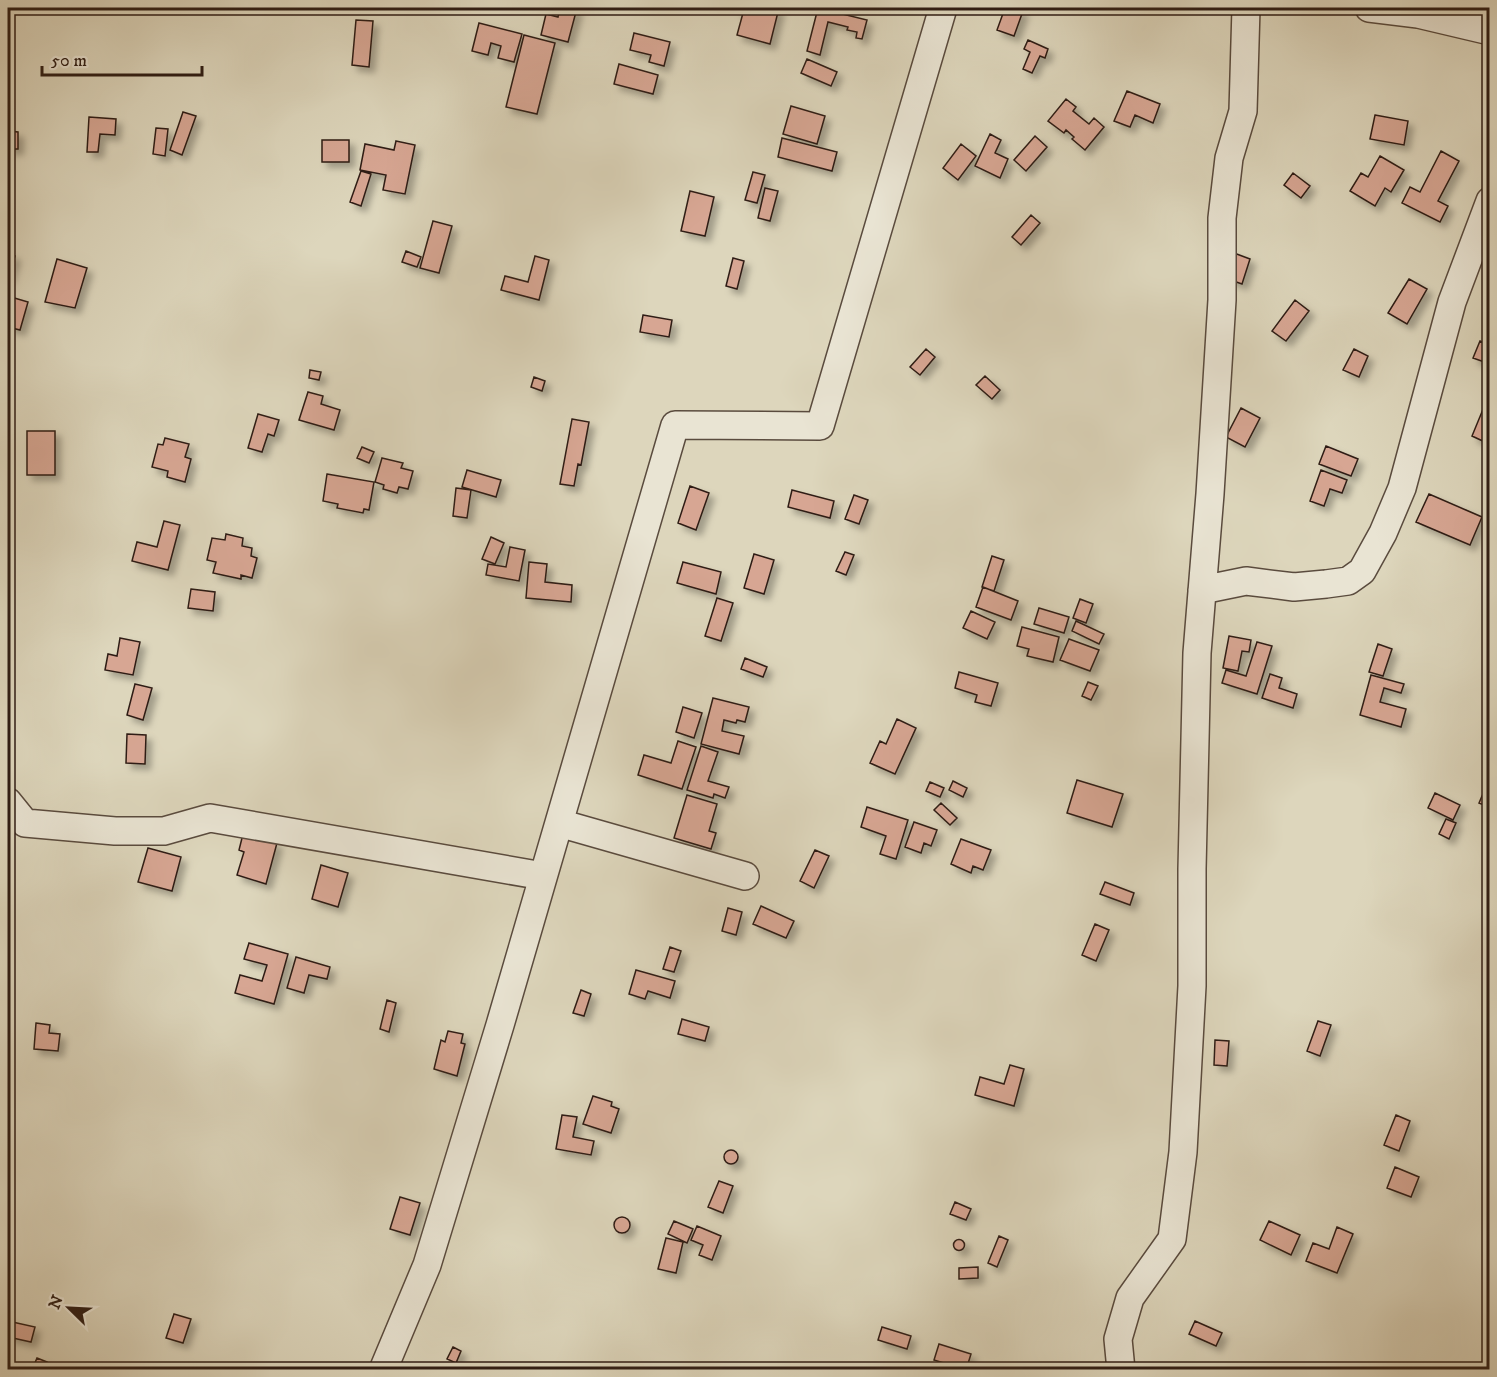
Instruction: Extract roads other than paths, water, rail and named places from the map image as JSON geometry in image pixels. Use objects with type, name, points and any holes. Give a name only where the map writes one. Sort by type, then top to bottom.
[{"type":"street","points":[[383,1370],[428,1265],[675,425],[820,426],[943,8]]},
{"type":"street","points":[[1121,1370],[1118,1339],[1130,1298],[1172,1239],[1183,1152],[1192,986],[1195,712],[1222,300],[1222,218],[1229,158],[1242,111],[1245,8]]},
{"type":"street","points":[[1369,8],[1418,15],[1490,31]]},
{"type":"street","points":[[1202,590],[1246,581],[1294,587],[1326,584],[1348,581],[1362,571],[1383,533],[1401,488],[1452,302],[1490,201]]},
{"type":"street","points":[[8,801],[25,823],[115,831],[164,831],[210,818],[543,876]]},
{"type":"street","points":[[559,824],[746,876]]}]
